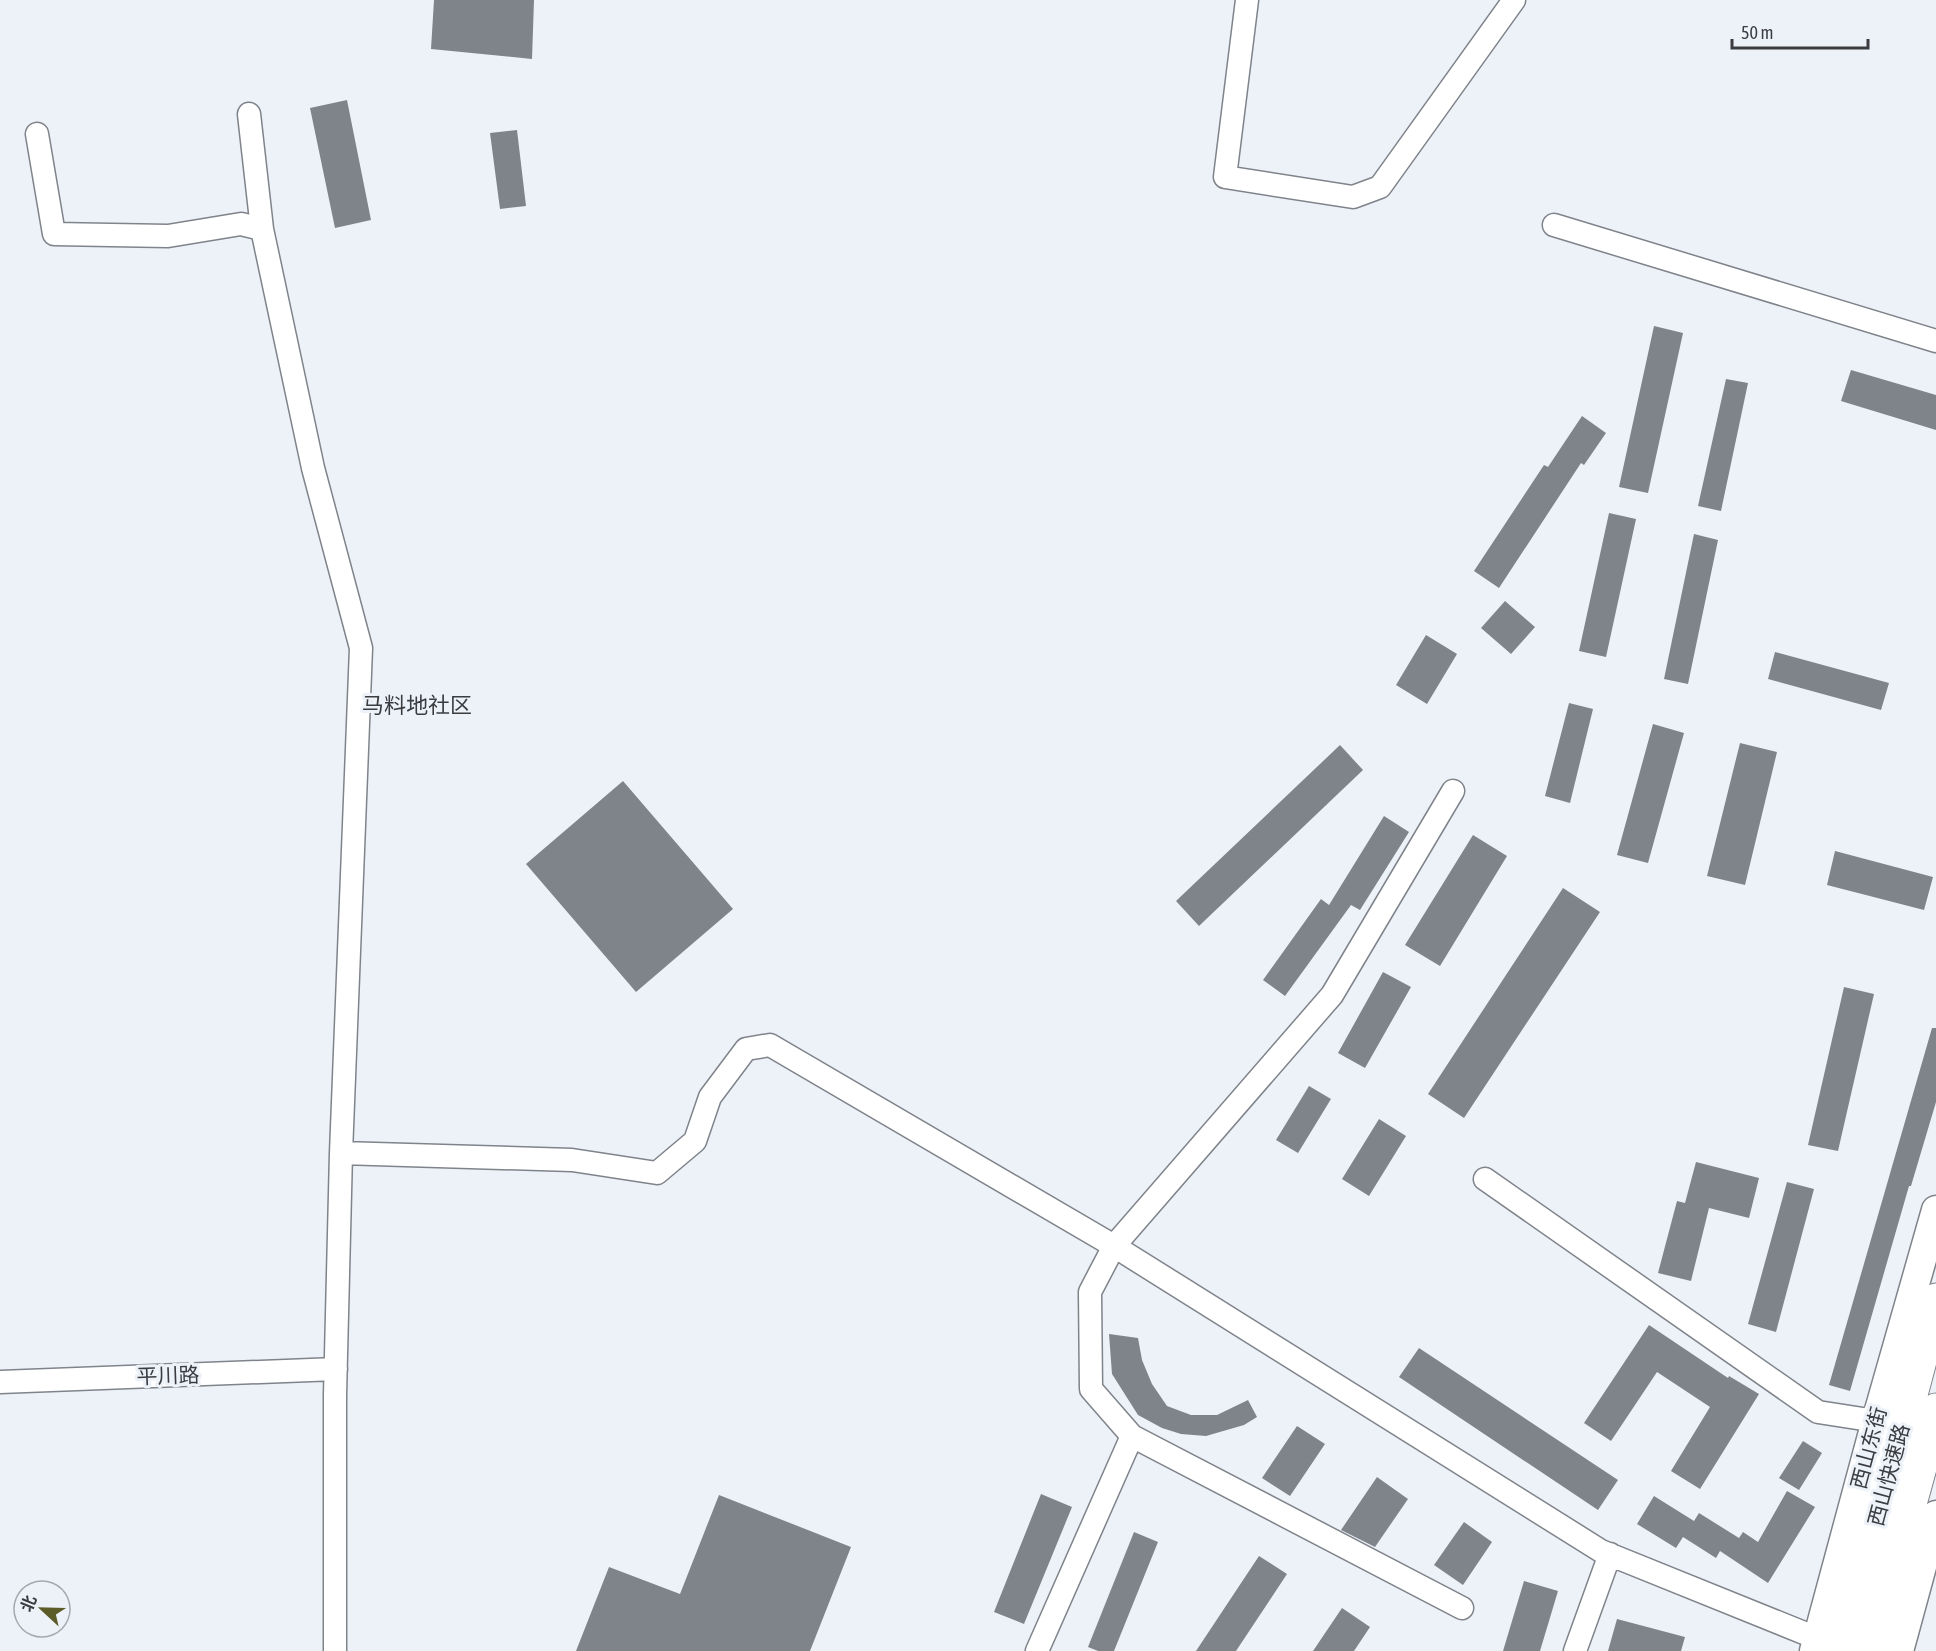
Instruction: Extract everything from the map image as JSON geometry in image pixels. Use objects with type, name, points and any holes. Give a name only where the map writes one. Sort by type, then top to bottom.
[{"type":"highway","points":[[1876,1421],[1932,1315]]},
{"type":"highway","name":"西山快速路","points":[[1825,1647],[1932,1315]]},
{"type":"highway","name":"西山快速路","points":[[1869,1651],[1936,1410]]},
{"type":"highway","points":[[1914,1489],[1936,1456]]},
{"type":"main road","name":"西山东街","points":[[1825,1647],[1876,1421],[1936,1210]]},
{"type":"main road","points":[[1899,1651],[1936,1515]]},
{"type":"street","points":[[1247,0],[1225,177],[1353,197],[1380,187],[1514,0]]},
{"type":"street","points":[[249,114],[262,229],[313,468],[361,648],[341,1153],[336,1369],[335,1651]]},
{"type":"street","points":[[37,134],[54,234],[168,236],[241,224],[262,229]]},
{"type":"street","points":[[1554,225],[1936,341]]},
{"type":"street","points":[[1453,791],[1332,995],[1114,1246],[1090,1292],[1091,1389],[1132,1436],[1462,1608]]},
{"type":"street","points":[[341,1153],[572,1160],[657,1173],[695,1141],[710,1097],[746,1048],[770,1045],[1114,1246],[1601,1551],[1825,1647]]},
{"type":"street","points":[[1485,1179],[1818,1412],[1876,1421]]},
{"type":"street","name":"平川路","points":[[0,1383],[336,1369]]},
{"type":"street","points":[[1037,1651],[1132,1436]]},
{"type":"street","points":[[1575,1651],[1610,1554]]},
{"type":"building","points":[[434,0],[534,0],[532,59],[431,49]]},
{"type":"building","points":[[347,100],[371,220],[335,228],[310,108]]},
{"type":"building","points":[[517,130],[526,206],[500,209],[490,133]]},
{"type":"building","points":[[1654,326],[1683,333],[1648,493],[1619,487]]},
{"type":"building","points":[[1851,370],[1936,395],[1936,430],[1841,401]]},
{"type":"building","points":[[1726,379],[1748,383],[1721,511],[1698,506]]},
{"type":"building","points":[[1582,416],[1606,433],[1584,465],[1581,463],[1499,588],[1474,571],[1544,465],[1548,467]]},
{"type":"building","points":[[1609,513],[1636,519],[1606,657],[1579,651]]},
{"type":"building","points":[[1694,534],[1718,540],[1688,684],[1664,679]]},
{"type":"building","points":[[1505,601],[1535,627],[1511,654],[1481,628]]},
{"type":"building","points":[[1426,635],[1457,654],[1427,704],[1396,685]]},
{"type":"building","points":[[1775,652],[1889,683],[1881,710],[1768,679]]},
{"type":"building","points":[[1569,703],[1593,709],[1570,803],[1545,796]]},
{"type":"building","points":[[1653,724],[1684,733],[1648,863],[1617,855]]},
{"type":"building","points":[[1740,743],[1777,752],[1745,885],[1707,876]]},
{"type":"building","points":[[1340,745],[1363,770],[1199,926],[1176,901]]},
{"type":"building","points":[[623,781],[733,909],[636,992],[526,864]]},
{"type":"building","points":[[1384,816],[1409,832],[1360,910],[1351,905],[1285,996],[1263,980],[1321,899],[1329,905]]},
{"type":"building","points":[[1473,835],[1507,856],[1440,966],[1405,945]]},
{"type":"building","points":[[1835,851],[1933,877],[1924,910],[1827,885]]},
{"type":"building","points":[[1563,888],[1600,912],[1464,1118],[1428,1094]]},
{"type":"building","points":[[1383,972],[1411,987],[1365,1068],[1338,1053]]},
{"type":"building","points":[[1844,987],[1874,994],[1838,1151],[1808,1145]]},
{"type":"building","points":[[1932,1028],[1936,1028],[1936,1102],[1911,1186],[1909,1186],[1850,1391],[1829,1385]]},
{"type":"building","points":[[1309,1086],[1331,1099],[1298,1153],[1276,1140]]},
{"type":"building","points":[[1379,1119],[1406,1136],[1369,1196],[1342,1179]]},
{"type":"building","points":[[1696,1162],[1759,1178],[1749,1218],[1709,1208],[1691,1281],[1658,1273],[1677,1201],[1685,1203]]},
{"type":"building","points":[[1787,1182],[1814,1189],[1776,1332],[1748,1324]]},
{"type":"building","points":[[1649,1325],[1728,1378],[1729,1376],[1759,1394],[1700,1489],[1671,1471],[1710,1407],[1657,1372],[1611,1441],[1584,1423]]},
{"type":"building","points":[[1109,1334],[1138,1338],[1142,1360],[1152,1384],[1167,1406],[1191,1415],[1217,1415],[1248,1400],[1257,1417],[1244,1425],[1206,1436],[1181,1434],[1162,1428],[1138,1415],[1112,1374]]},
{"type":"building","points":[[1419,1348],[1618,1480],[1598,1510],[1399,1377]]},
{"type":"building","points":[[1297,1426],[1325,1444],[1290,1496],[1262,1478]]},
{"type":"building","points":[[1803,1441],[1822,1453],[1799,1490],[1779,1478]]},
{"type":"building","points":[[1377,1477],[1408,1499],[1375,1547],[1341,1530]]},
{"type":"building","points":[[1787,1491],[1815,1507],[1768,1583],[1720,1551],[1716,1558],[1683,1537],[1676,1548],[1637,1524],[1654,1496],[1694,1521],[1699,1513],[1739,1538],[1743,1532],[1758,1542]]},
{"type":"building","points":[[1041,1494],[1072,1507],[1024,1624],[994,1612]]},
{"type":"building","points":[[719,1495],[851,1547],[810,1651],[576,1651],[609,1567],[680,1594]]},
{"type":"building","points":[[1464,1522],[1492,1542],[1463,1585],[1434,1565]]},
{"type":"building","points":[[1134,1532],[1158,1542],[1114,1651],[1098,1651],[1088,1647]]},
{"type":"building","points":[[1259,1556],[1287,1574],[1236,1651],[1196,1651]]},
{"type":"building","points":[[1524,1581],[1558,1591],[1540,1651],[1503,1651]]},
{"type":"building","points":[[1342,1608],[1370,1627],[1354,1651],[1313,1651]]},
{"type":"building","points":[[1617,1619],[1685,1637],[1681,1651],[1608,1651]]},
{"type":"district","name":"马料地社区","points":[[417,705]]}]
